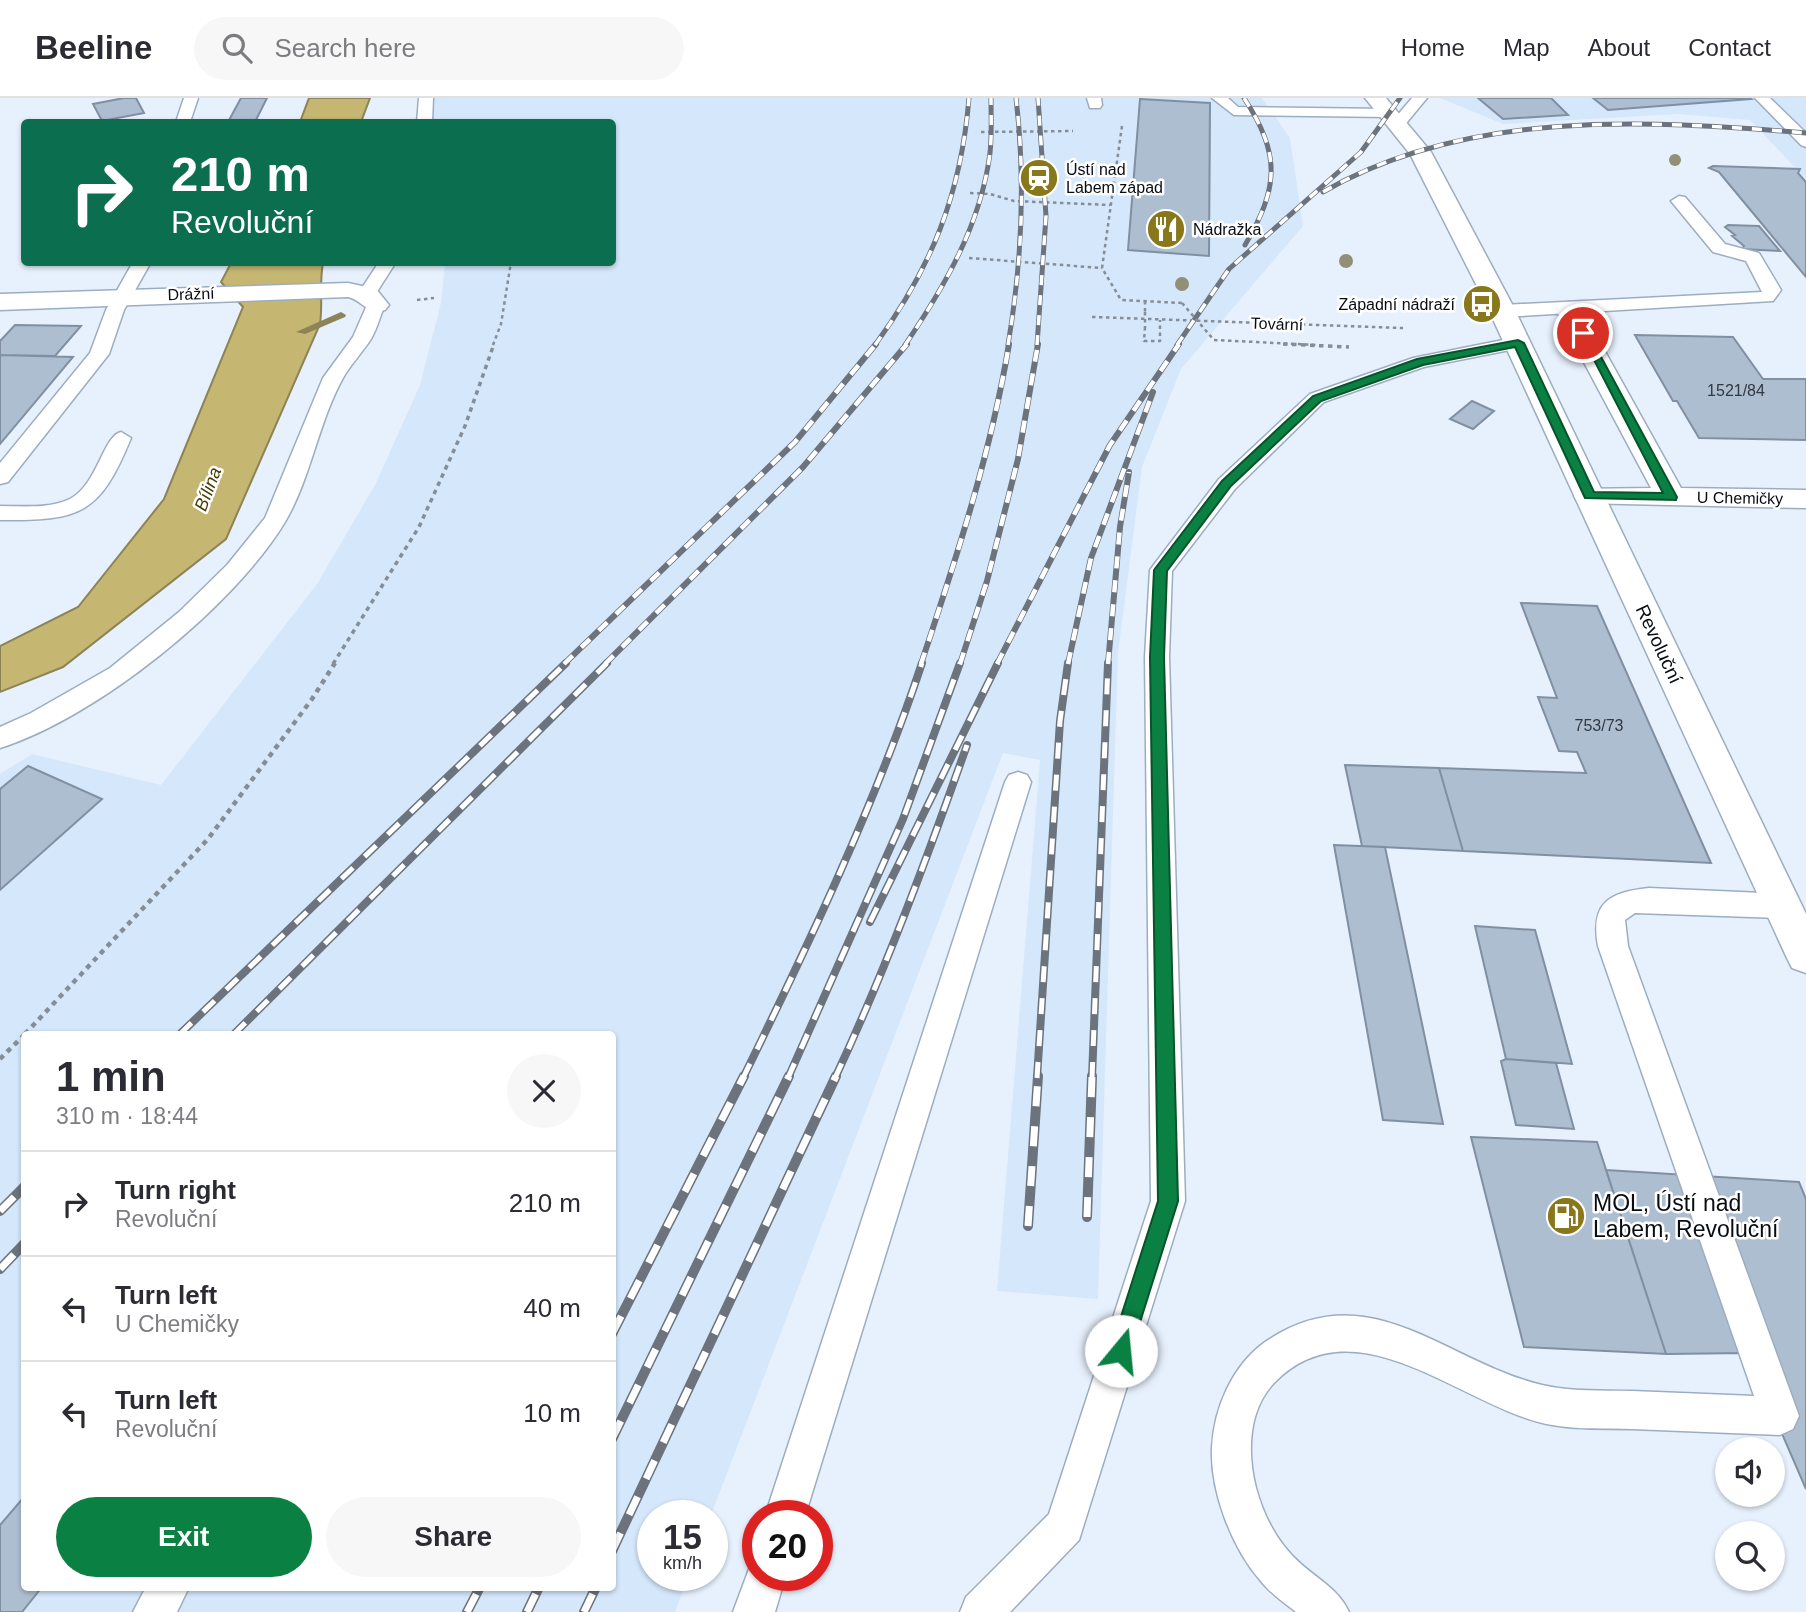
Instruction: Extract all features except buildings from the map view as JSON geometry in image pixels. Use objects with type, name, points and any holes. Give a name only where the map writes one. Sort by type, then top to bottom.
[{"type":"street","points":[[1387,112],[1433,175],[1511,329]]},
{"type":"street","name":"Drážní","points":[[0,302],[337,290],[372,299]]},
{"type":"street","points":[[1569,310],[1671,497]]},
{"type":"street","name":"Revoluční","points":[[1511,329],[1589,496],[1794,907],[1806,956]]},
{"type":"street","name":"U Chemičky","points":[[1589,496],[1806,499]]},
{"type":"lane","points":[[184,119],[191,98]]},
{"type":"lane","points":[[425,119],[426,98]]},
{"type":"lane","points":[[1219,98],[1234,111],[1387,112],[1420,98]]},
{"type":"lane","points":[[1762,98],[1806,142]]},
{"type":"lane","points":[[981,1612],[1065,1526],[1168,1201],[1157,657],[1161,570],[1227,484],[1317,398],[1569,310],[1767,297],[1772,290],[1753,257],[1719,248],[1679,201]]},
{"type":"lane","points":[[0,477],[99,354],[123,296],[140,266]]},
{"type":"lane","points":[[0,738],[40,720],[119,674],[187,618],[235,570],[275,520],[333,378],[362,338],[372,299],[386,266]]},
{"type":"lane","points":[[0,513],[50,514],[75,503],[97,488],[121,438]]},
{"type":"lane","points":[[790,1500],[1018,782]]},
{"type":"lane","points":[[1328,1612],[1274,1566],[1245,1516],[1230,1453],[1238,1406],[1260,1367],[1295,1344],[1333,1333],[1376,1335],[1413,1346],[1500,1389],[1540,1404],[1780,1416],[1613,946],[1609,925],[1612,914],[1629,902],[1649,900],[1794,907]]},
{"type":"lane","points":[[153,1612],[166,1591]]},
{"type":"lane","points":[[754,1612],[761,1591]]},
{"type":"path","points":[[1094,101],[1122,123],[1102,268],[1121,300],[1182,303],[1214,340],[1361,348]]},
{"type":"path","points":[[981,132],[1079,132]]},
{"type":"path","points":[[1109,132],[1121,133]]},
{"type":"path","points":[[970,193],[990,194],[1014,201],[1111,205]]},
{"type":"path","points":[[969,258],[1102,268]]},
{"type":"path","points":[[28,1031],[208,839],[313,699],[419,527],[466,426],[501,324],[510,266]]},
{"type":"path","points":[[1145,301],[1144,341],[1160,341],[1160,320]]},
{"type":"path","name":"Tovární","points":[[1092,317],[1407,329]]},
{"type":"path","points":[[0,1059],[21,1038]]},
{"type":"shaded area","points":[[427,98],[1262,98],[1290,138],[1303,226],[1181,369],[1142,467],[1118,653],[1098,1299],[997,1291],[1040,760],[1003,753],[717,1500],[637,1500],[637,1591],[683,1591],[675,1612],[0,1612],[0,774],[32,754],[161,785],[317,584],[375,485],[420,385],[441,303],[445,266],[616,266],[616,119],[430,119]]},
{"type":"shaded area","points":[[1440,98],[1806,98],[1806,179],[1750,120],[1678,114],[1503,124]]},
{"type":"water","points":[[309,98],[370,98],[362,119],[301,119]]},
{"type":"water","name":"Bílina","points":[[229,266],[323,266],[320,324],[226,539],[63,667],[0,692],[0,646],[78,607],[164,499],[243,307],[221,282]]},
{"type":"waterway","points":[[301,332],[341,315]]},
{"type":"railway","points":[[875,345],[913,287],[940,228],[959,166],[969,98]]},
{"type":"railway","points":[[905,345],[947,277],[979,205],[990,153],[991,98]]},
{"type":"railway","points":[[1008,345],[1017,283],[1021,222],[1021,160],[1016,98]]},
{"type":"railway","points":[[1037,345],[1046,216],[1038,98]]},
{"type":"railway","points":[[1244,98],[1265,137],[1271,171],[1264,206],[1245,245]]},
{"type":"railway","points":[[1177,345],[1229,269],[1361,152],[1400,98]]},
{"type":"railway","points":[[1323,192],[1379,165],[1437,146],[1497,133],[1559,126],[1621,124],[1806,133]]},
{"type":"railway","points":[[564,664],[795,442],[876,344]]},
{"type":"railway","points":[[605,664],[803,467],[907,344]]},
{"type":"railway","points":[[921,664],[982,465],[1009,344]]},
{"type":"railway","points":[[960,664],[987,581],[1018,459],[1038,344]]},
{"type":"railway","points":[[997,664],[1110,445],[1179,344]]},
{"type":"railway","points":[[1068,664],[1091,558],[1153,392]]},
{"type":"railway","points":[[1108,664],[1120,527],[1129,472]]},
{"type":"railway","points":[[183,1031],[566,663]]},
{"type":"railway","points":[[237,1031],[607,663]]},
{"type":"railway","points":[[743,1077],[862,821],[922,663]]},
{"type":"railway","points":[[788,1078],[903,819],[960,663]]},
{"type":"railway","points":[[870,922],[998,663]]},
{"type":"railway","points":[[1037,1078],[1060,721],[1068,663]]},
{"type":"railway","points":[[1092,1078],[1108,663]]},
{"type":"railway","points":[[835,1078],[905,913],[967,745]]},
{"type":"railway","points":[[616,1431],[789,1076]]},
{"type":"railway","points":[[616,1543],[836,1076]]},
{"type":"railway","points":[[1028,1226],[1038,1076]]},
{"type":"railway","points":[[1087,1217],[1092,1076]]},
{"type":"railway","points":[[616,1326],[743,1077]]},
{"type":"railway","points":[[0,1211],[21,1190]]},
{"type":"railway","points":[[0,1269],[21,1247]]},
{"type":"railway","points":[[467,1612],[478,1591]]},
{"type":"railway","points":[[527,1612],[537,1591]]},
{"type":"railway","points":[[584,1612],[594,1591]]},
{"type":"place","name":"Ústí nad Labem západ","points":[[1039,178]]},
{"type":"place","name":"Nádražka","points":[[1166,229]]},
{"type":"place","name":"Západní nádraží","points":[[1482,304]]},
{"type":"place","name":"MOL, Ústí nad Labem, Revoluční","points":[[1566,1216]]},
{"type":"route","points":[[1121,1351],[1168,1201],[1157,657],[1161,570],[1227,484],[1317,398],[1420,362],[1518,343],[1589,496],[1671,497],[1583,333]]}]
